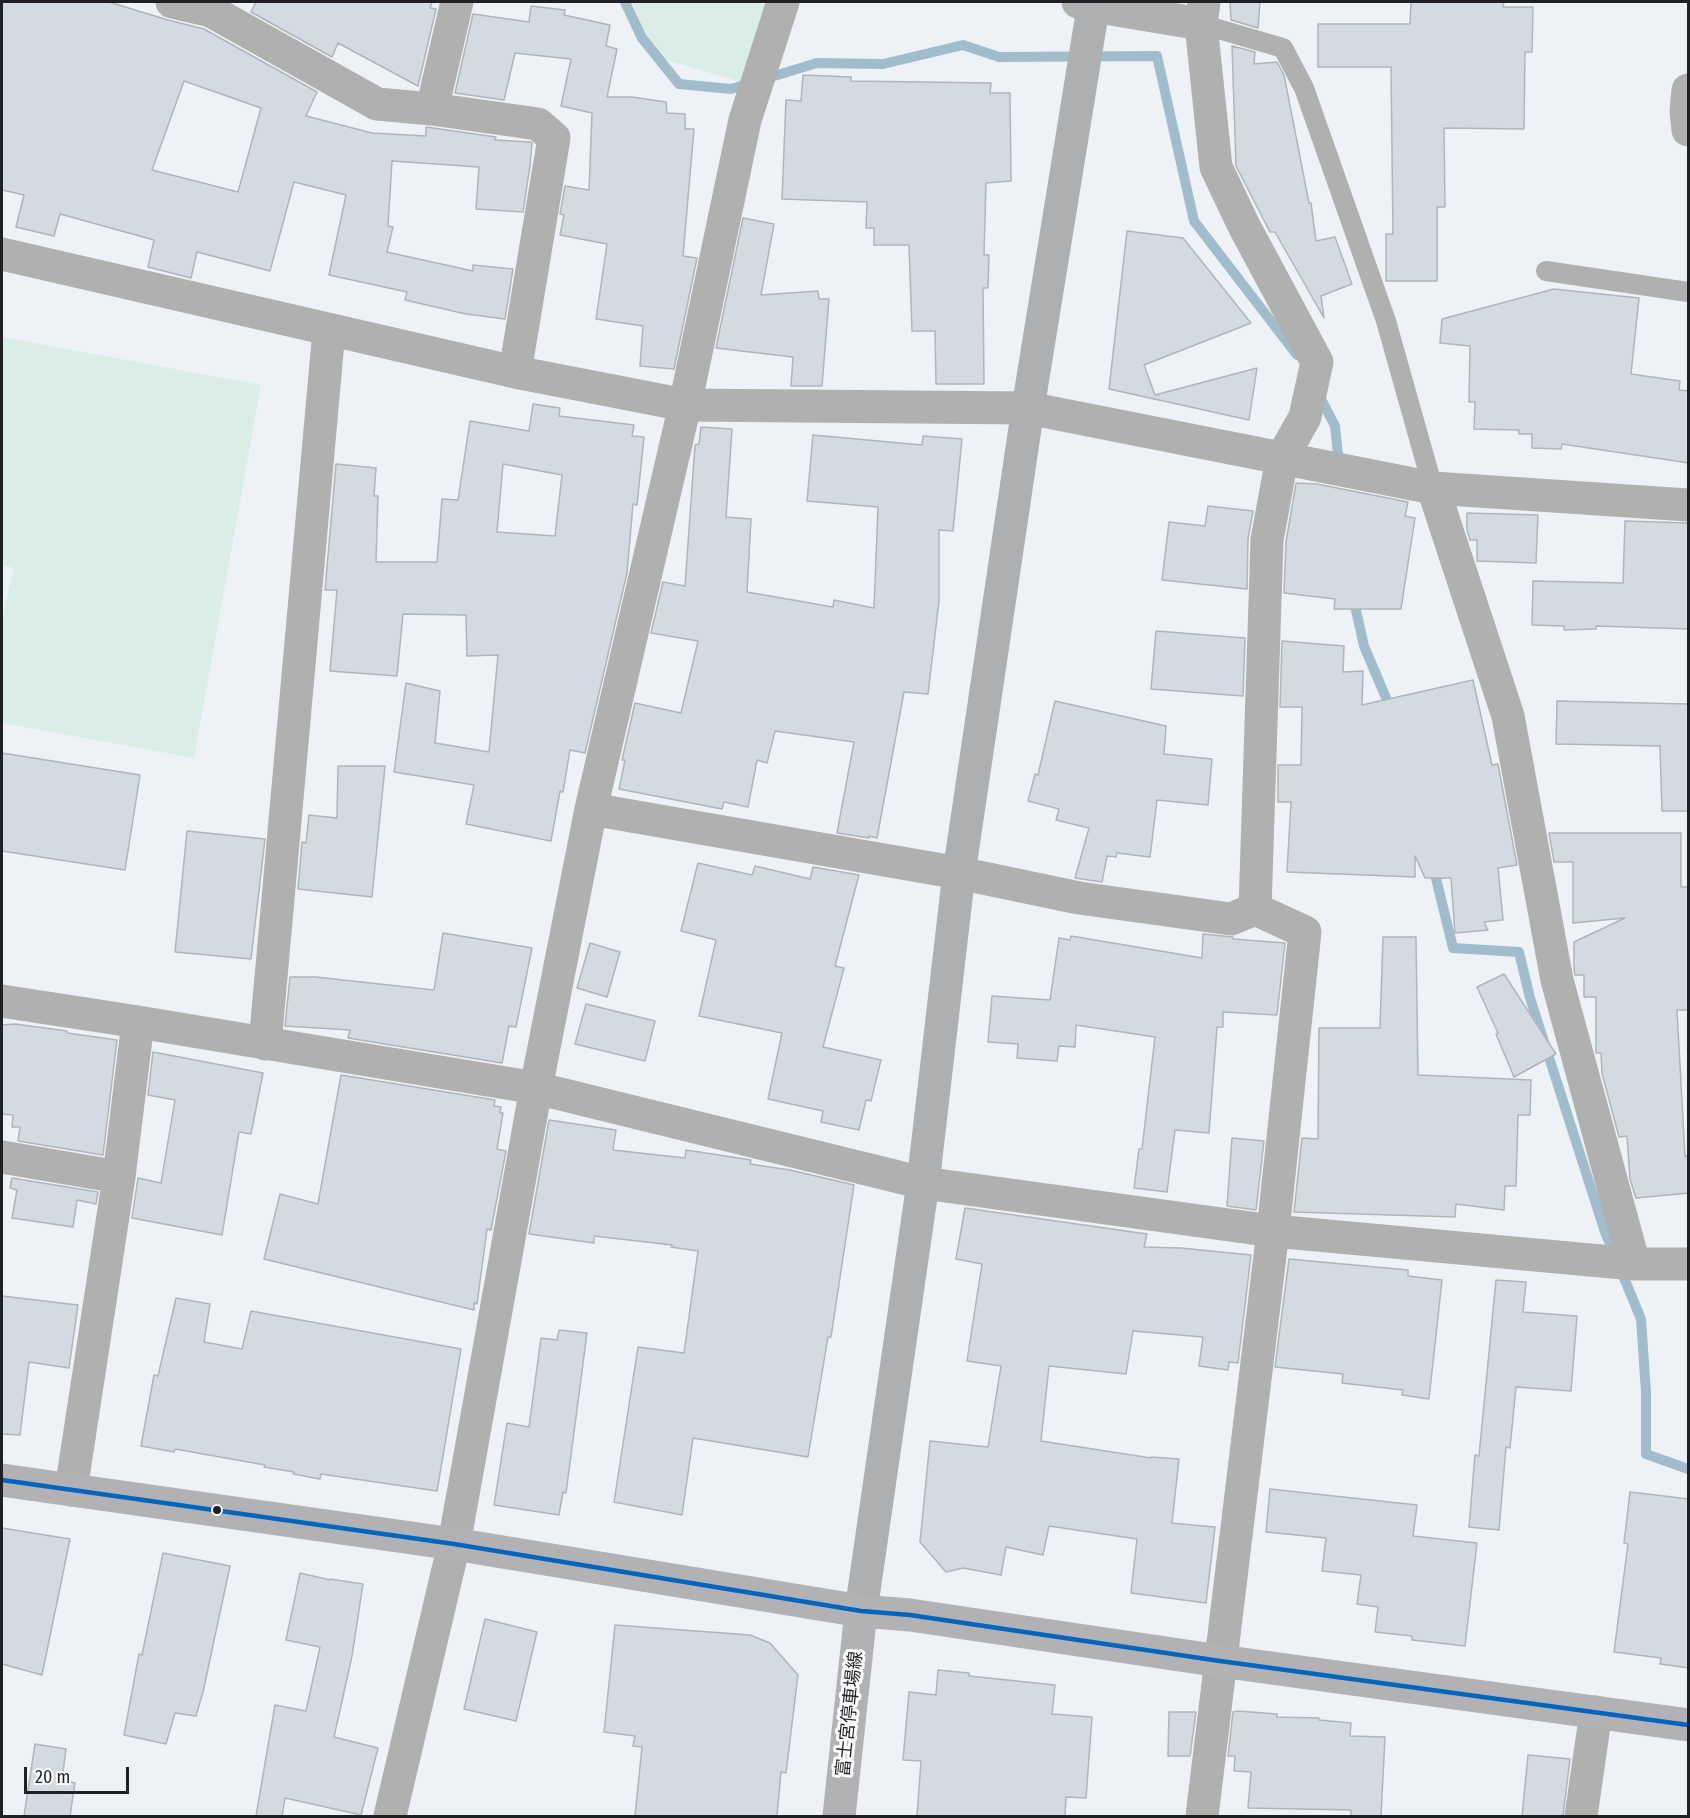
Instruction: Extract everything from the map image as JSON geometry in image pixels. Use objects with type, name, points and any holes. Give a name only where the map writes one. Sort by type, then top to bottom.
[{"type":"main road","points":[[2,1480],[454,1544],[861,1611],[910,1615],[1220,1661],[1689,1725]]},
{"type":"main road","name":"富士宮停車場線","points":[[838,1816],[861,1611]]},
{"type":"street","points":[[172,2],[211,11],[377,104],[432,109],[538,124],[554,138],[515,372]]},
{"type":"street","points":[[432,109],[457,2]]},
{"type":"street","points":[[390,1816],[454,1544],[536,1088],[591,809],[685,405],[744,120],[783,2]]},
{"type":"street","points":[[861,1611],[923,1183],[959,873],[1088,3],[1203,13],[1216,167],[1244,226],[1317,362],[1305,417],[1282,458],[1267,540],[1255,909]]},
{"type":"street","points":[[1689,90],[1686,111],[1689,130]]},
{"type":"street","points":[[2,255],[515,372],[685,405],[1028,408],[1433,488],[1689,505]]},
{"type":"street","points":[[265,1044],[329,330]]},
{"type":"street","points":[[1433,488],[1508,716],[1557,980],[1634,1264]]},
{"type":"street","points":[[591,809],[959,873],[1080,898],[1231,919],[1255,909],[1305,932],[1273,1232],[1202,1816]]},
{"type":"street","points":[[2,1001],[536,1088],[923,1183],[1273,1232],[1634,1264],[1689,1264]]},
{"type":"street","points":[[71,1490],[119,1177],[138,1022]]},
{"type":"street","points":[[2,1157],[119,1177]]},
{"type":"street","points":[[1581,1816],[1596,1712]]},
{"type":"lane","points":[[1203,13],[1283,48],[1304,88],[1386,321],[1433,488]]},
{"type":"lane","points":[[1546,271],[1689,292]]},
{"type":"shaded area","points":[[631,2],[774,2],[747,84],[657,57]]},
{"type":"shaded area","points":[[2,337],[261,385],[194,758],[2,723],[2,618],[14,568],[2,565]]},
{"type":"building","points":[[2,2],[109,2],[204,29],[317,92],[306,116],[372,133],[426,136],[426,127],[496,137],[495,140],[532,143],[523,212],[476,209],[479,167],[392,161],[388,226],[393,227],[387,252],[473,271],[473,265],[513,269],[505,319],[466,314],[405,300],[407,292],[329,275],[346,195],[294,182],[270,271],[197,252],[191,278],[148,267],[154,240],[60,214],[54,236],[16,227],[24,195],[2,190]],"holes":[[[184,81],[261,108],[238,192],[152,170]]]},
{"type":"building","points":[[256,2],[432,2],[430,8],[436,9],[418,86],[338,43],[332,57],[251,12]]},
{"type":"building","points":[[1230,2],[1260,2],[1258,28],[1231,20]]},
{"type":"building","points":[[1411,2],[1504,2],[1503,7],[1533,7],[1532,52],[1525,52],[1524,129],[1444,128],[1445,207],[1437,207],[1437,281],[1386,281],[1386,234],[1393,234],[1391,67],[1318,67],[1318,24],[1410,24]]},
{"type":"building","points":[[531,6],[565,10],[564,15],[610,25],[606,46],[617,49],[607,97],[632,97],[666,102],[667,113],[685,114],[685,129],[694,129],[683,256],[697,258],[674,369],[640,366],[643,326],[596,319],[607,244],[560,235],[564,215],[560,214],[565,186],[589,190],[592,113],[561,106],[571,59],[515,53],[504,100],[455,93],[473,14],[529,22]]},
{"type":"building","points":[[1232,46],[1255,52],[1254,64],[1277,62],[1284,75],[1309,203],[1311,203],[1316,241],[1335,237],[1352,284],[1321,296],[1324,318],[1275,232],[1270,232],[1236,166]]},
{"type":"building","points":[[803,75],[851,77],[851,81],[991,83],[990,93],[1010,93],[1011,181],[986,183],[984,255],[989,255],[988,288],[983,288],[984,384],[936,384],[935,331],[912,331],[909,245],[874,245],[874,228],[866,228],[867,202],[782,199],[786,100],[801,101]]},
{"type":"building","points":[[743,218],[774,224],[761,295],[818,291],[819,299],[829,299],[822,386],[791,386],[793,357],[716,348]]},
{"type":"building","points":[[1127,231],[1183,238],[1251,323],[1144,365],[1155,395],[1257,368],[1249,420],[1109,389]]},
{"type":"building","points":[[1554,289],[1639,298],[1631,374],[1680,381],[1679,390],[1689,391],[1689,463],[1562,444],[1561,449],[1532,448],[1532,434],[1519,434],[1519,430],[1474,429],[1475,402],[1469,402],[1470,346],[1440,343],[1442,319]]},
{"type":"building","points":[[533,404],[560,408],[559,416],[634,425],[632,436],[644,437],[637,505],[633,504],[627,573],[585,753],[570,750],[551,841],[466,824],[474,785],[394,772],[406,683],[440,691],[435,743],[489,752],[498,655],[467,656],[466,615],[403,614],[397,676],[330,671],[337,590],[325,590],[336,464],[376,468],[374,496],[378,496],[376,562],[437,562],[442,499],[458,500],[470,421],[529,431]],"holes":[[[503,464],[562,475],[555,536],[497,532]]]},
{"type":"building","points":[[701,427],[732,429],[726,517],[751,519],[747,592],[833,607],[834,600],[874,608],[878,507],[807,501],[813,435],[922,445],[923,436],[962,439],[953,531],[939,530],[939,601],[928,694],[904,692],[877,838],[837,833],[854,742],[775,731],[767,763],[757,760],[748,807],[724,802],[722,809],[619,789],[625,760],[622,760],[635,703],[681,713],[698,641],[651,633],[663,582],[685,586],[695,445],[699,444]]},
{"type":"building","points":[[1296,483],[1317,484],[1408,502],[1405,516],[1415,518],[1401,609],[1334,609],[1335,599],[1284,593],[1286,542]]},
{"type":"building","points":[[1208,506],[1253,511],[1248,539],[1247,589],[1162,580],[1169,522],[1205,526]]},
{"type":"building","points":[[1467,513],[1538,515],[1536,563],[1477,561],[1477,540],[1470,540],[1467,530]]},
{"type":"building","points":[[1625,521],[1689,523],[1689,629],[1596,626],[1596,629],[1564,630],[1564,626],[1532,625],[1533,581],[1623,583]]},
{"type":"building","points":[[1156,631],[1245,638],[1243,696],[1151,689]]},
{"type":"building","points":[[1282,641],[1344,646],[1343,672],[1363,671],[1362,705],[1473,680],[1492,765],[1498,764],[1517,865],[1498,868],[1503,920],[1484,922],[1488,930],[1455,933],[1451,878],[1425,878],[1415,856],[1415,877],[1287,872],[1291,802],[1278,802],[1278,765],[1301,765],[1302,707],[1280,707]]},
{"type":"building","points":[[1055,701],[1166,726],[1164,754],[1212,759],[1208,805],[1157,800],[1150,857],[1117,853],[1116,857],[1107,856],[1102,882],[1075,878],[1089,828],[1056,820],[1059,809],[1028,801],[1035,774],[1038,775]]},
{"type":"building","points":[[1557,701],[1689,704],[1689,811],[1662,811],[1660,746],[1556,744]]},
{"type":"building","points":[[2,753],[140,775],[125,870],[2,851]]},
{"type":"building","points":[[338,766],[385,766],[372,897],[298,889],[302,842],[306,843],[309,815],[337,818]]},
{"type":"building","points":[[187,831],[265,839],[251,959],[175,952]]},
{"type":"building","points":[[1549,833],[1681,833],[1681,887],[1689,887],[1689,1010],[1677,1010],[1685,1157],[1689,1154],[1689,1193],[1636,1198],[1630,1179],[1627,1136],[1619,1137],[1602,1073],[1601,1053],[1596,1053],[1596,997],[1584,997],[1584,975],[1575,975],[1574,968],[1574,942],[1625,918],[1573,923],[1573,862],[1554,862]]},
{"type":"building","points":[[698,863],[752,875],[755,866],[810,879],[813,867],[859,875],[835,966],[844,968],[823,1047],[881,1060],[871,1101],[866,1100],[859,1130],[821,1122],[823,1111],[768,1099],[782,1033],[699,1016],[716,940],[681,931]]},
{"type":"building","points":[[443,933],[532,948],[516,1027],[509,1026],[502,1063],[348,1038],[350,1030],[285,1026],[290,977],[316,977],[434,990]]},
{"type":"building","points":[[1203,934],[1285,943],[1277,1015],[1223,1012],[1223,1027],[1217,1027],[1209,1133],[1175,1130],[1167,1192],[1134,1188],[1139,1149],[1142,1149],[1155,1037],[1076,1025],[1075,1047],[1059,1046],[1057,1061],[1017,1058],[1018,1044],[988,1042],[992,996],[1050,1000],[1059,938],[1070,940],[1071,936],[1202,958]]},
{"type":"building","points":[[1383,937],[1416,937],[1418,1075],[1531,1080],[1530,1115],[1518,1115],[1516,1186],[1505,1186],[1504,1210],[1456,1204],[1455,1217],[1294,1212],[1302,1138],[1318,1139],[1319,1028],[1380,1028]]},
{"type":"building","points":[[590,943],[620,952],[607,997],[577,988]]},
{"type":"building","points":[[1504,974],[1556,1054],[1514,1077],[1496,1034],[1498,1033],[1477,987]]},
{"type":"building","points":[[586,1004],[655,1021],[645,1061],[575,1044]]},
{"type":"building","points":[[15,1024],[117,1040],[103,1155],[18,1141],[20,1127],[12,1127],[13,1115],[2,1114],[2,1025]]},
{"type":"building","points":[[153,1052],[263,1073],[251,1134],[239,1132],[222,1235],[132,1218],[138,1178],[161,1183],[175,1100],[148,1095]]},
{"type":"building","points":[[341,1075],[495,1100],[494,1106],[501,1107],[500,1113],[503,1113],[497,1149],[506,1151],[491,1230],[487,1229],[477,1304],[474,1303],[474,1310],[264,1259],[280,1194],[318,1204]]},
{"type":"building","points":[[549,1120],[616,1130],[613,1150],[685,1158],[686,1150],[751,1160],[750,1164],[790,1170],[854,1185],[831,1337],[828,1337],[808,1457],[693,1438],[682,1515],[614,1502],[638,1347],[684,1353],[698,1251],[671,1247],[672,1245],[594,1236],[594,1243],[529,1234]]},
{"type":"building","points":[[1232,1138],[1264,1141],[1256,1210],[1227,1206]]},
{"type":"building","points":[[12,1178],[98,1192],[96,1204],[77,1200],[73,1227],[12,1218],[17,1190],[10,1188]]},
{"type":"building","points":[[965,1208],[1147,1234],[1144,1247],[1251,1255],[1238,1363],[1229,1362],[1228,1370],[1199,1366],[1203,1337],[1133,1331],[1126,1374],[1049,1366],[1041,1441],[1151,1458],[1179,1459],[1172,1523],[1215,1527],[1206,1603],[1131,1593],[1137,1539],[1049,1526],[1043,1555],[1006,1547],[1001,1575],[963,1568],[946,1572],[920,1542],[930,1441],[988,1447],[1001,1366],[967,1361],[982,1264],[956,1259]]},
{"type":"building","points":[[1289,1259],[1408,1270],[1408,1276],[1442,1280],[1429,1399],[1402,1395],[1403,1390],[1342,1383],[1343,1374],[1275,1367]]},
{"type":"building","points":[[1496,1280],[1526,1282],[1523,1312],[1577,1316],[1571,1391],[1516,1387],[1510,1448],[1506,1447],[1499,1530],[1469,1527],[1475,1455],[1479,1456]]},
{"type":"building","points":[[2,1296],[78,1305],[69,1368],[29,1362],[20,1435],[2,1434]]},
{"type":"building","points":[[176,1298],[210,1304],[204,1342],[242,1349],[251,1311],[461,1349],[437,1491],[321,1474],[320,1479],[264,1467],[265,1465],[175,1449],[174,1452],[141,1446],[154,1375],[158,1376]]},
{"type":"building","points":[[559,1330],[587,1333],[566,1493],[563,1492],[559,1515],[494,1505],[507,1423],[529,1427],[541,1338],[557,1340]]},
{"type":"building","points":[[1270,1489],[1417,1505],[1413,1536],[1477,1543],[1465,1646],[1412,1640],[1412,1636],[1375,1632],[1378,1607],[1357,1604],[1361,1575],[1322,1571],[1326,1538],[1266,1532]]},
{"type":"building","points":[[1630,1492],[1689,1499],[1689,1668],[1660,1664],[1661,1658],[1614,1652],[1628,1544],[1624,1543]]},
{"type":"building","points":[[2,1528],[70,1539],[42,1675],[2,1664]]},
{"type":"building","points":[[163,1553],[230,1566],[196,1716],[175,1713],[166,1744],[124,1735],[139,1654],[142,1655]]},
{"type":"building","points":[[300,1573],[363,1584],[352,1656],[334,1737],[378,1748],[361,1815],[285,1798],[282,1816],[256,1816],[275,1705],[306,1711],[320,1647],[286,1640]]},
{"type":"building","points":[[485,1619],[537,1632],[516,1721],[464,1709]]},
{"type":"building","points":[[615,1625],[750,1635],[770,1643],[798,1675],[786,1773],[781,1772],[777,1816],[635,1816],[642,1747],[633,1746],[635,1736],[604,1732]]},
{"type":"building","points":[[938,1670],[969,1673],[969,1676],[1055,1685],[1052,1714],[1092,1717],[1086,1798],[1066,1797],[1065,1816],[917,1816],[921,1761],[903,1760],[909,1692],[936,1695]]},
{"type":"building","points":[[1169,1712],[1196,1712],[1190,1756],[1168,1756]]},
{"type":"building","points":[[1233,1712],[1277,1714],[1277,1717],[1319,1718],[1319,1720],[1351,1723],[1350,1736],[1385,1737],[1381,1816],[1351,1816],[1351,1810],[1248,1808],[1251,1772],[1234,1771],[1235,1756],[1228,1756]]},
{"type":"building","points":[[35,1744],[66,1749],[62,1780],[75,1783],[70,1816],[24,1816]]},
{"type":"building","points":[[1528,1755],[1570,1759],[1563,1816],[1522,1816]]},
{"type":"waterway","points":[[625,2],[642,38],[679,84],[731,89],[817,63],[883,64],[963,45],[999,57],[1157,56],[1194,221],[1297,355]]},
{"type":"waterway","points":[[1319,395],[1335,426],[1339,465]]},
{"type":"waterway","points":[[1353,597],[1364,646],[1392,712]]},
{"type":"waterway","points":[[1433,866],[1453,948],[1519,952],[1530,998],[1605,1232],[1641,1319],[1646,1392],[1646,1454],[1688,1469]]},
{"type":"transit line","points":[[2,1480],[454,1544],[861,1611],[910,1615],[1220,1661],[1688,1725]]}]
